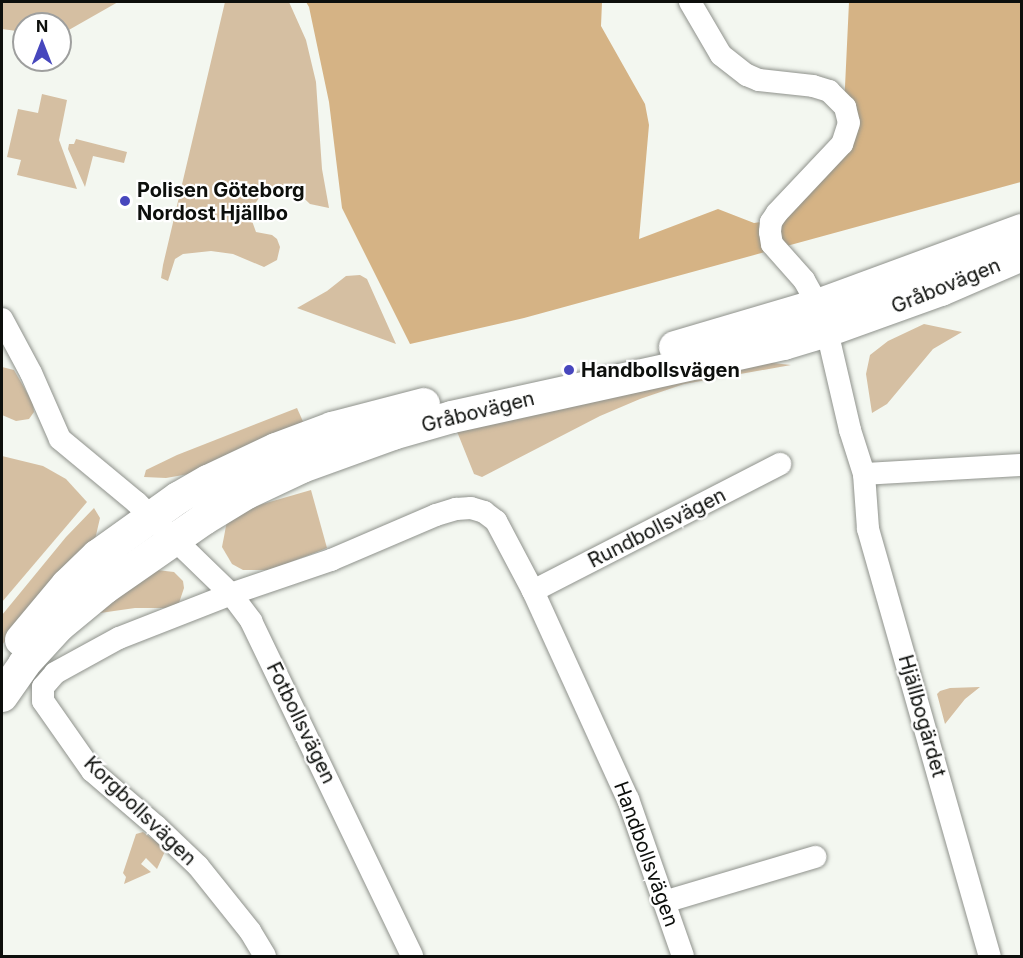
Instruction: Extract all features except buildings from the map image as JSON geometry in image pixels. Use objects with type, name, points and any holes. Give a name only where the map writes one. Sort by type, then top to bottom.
[{"type":"main road","name":"Gråbovägen","points":[[2,696],[24,664],[59,626],[105,588],[174,538],[247,493],[273,480],[393,434],[452,417],[784,344],[822,318],[1022,230]]},
{"type":"main road","name":"Gråbovägen","points":[[2,664],[67,585],[97,556],[151,517],[208,481],[276,449],[332,428],[459,395],[643,356],[763,323],[822,318],[941,290],[1022,255]]},
{"type":"street","name":"Hjällbogärdet","points":[[690,2],[721,55],[747,75],[759,80],[829,91],[845,107],[849,123],[842,144],[771,222],[772,244],[804,279],[822,318],[840,377],[850,430],[864,474],[868,529],[990,957]]},
{"type":"street","name":"Fotbollsvägen","points":[[2,319],[31,373],[60,439],[114,481],[174,538],[231,594],[251,621],[412,957]]},
{"type":"street","name":"Rundbollsvägen","points":[[533,591],[780,464]]},
{"type":"street","points":[[864,474],[1022,465]]},
{"type":"street","name":"Handbollsvägen","points":[[231,594],[331,560],[436,515],[456,509],[471,508],[484,512],[496,522],[533,591],[628,799],[683,957]]},
{"type":"street","name":"Korgbollsvägen","points":[[231,594],[118,638],[56,673],[43,687],[43,701],[92,771],[198,866],[250,932],[265,957]]},
{"type":"street","points":[[664,902],[815,857]]},
{"type":"shaded area","points":[[2,2],[118,2],[72,28],[72,12],[12,12],[12,30],[2,29]]},
{"type":"shaded area","points":[[225,2],[289,2],[306,40],[316,82],[322,169],[329,208],[310,204],[291,186],[281,185],[264,190],[253,207],[252,221],[256,232],[272,235],[277,239],[280,247],[277,260],[264,267],[233,254],[211,251],[183,254],[175,259],[168,281],[161,278],[163,265]]},
{"type":"shaded area","points":[[306,2],[602,2],[601,26],[645,104],[649,125],[639,239],[718,209],[754,223],[787,218],[843,129],[849,2],[1021,2],[1021,182],[524,318],[410,344],[342,208],[329,102],[309,7]]},
{"type":"shaded area","points":[[42,94],[67,100],[59,140],[77,189],[17,175],[21,160],[7,157],[18,109],[38,113]]},
{"type":"shaded area","points":[[76,139],[127,152],[124,163],[93,156],[85,187],[68,149],[69,144],[74,144]]},
{"type":"shaded area","points":[[360,275],[367,279],[396,344],[297,308],[327,291],[346,276]]},
{"type":"shaded area","points":[[924,324],[962,332],[933,349],[887,404],[872,413],[866,374],[870,355],[888,341]]},
{"type":"shaded area","points":[[764,362],[791,365],[684,384],[640,399],[600,416],[482,477],[474,474],[456,429]]},
{"type":"shaded area","points":[[2,367],[14,370],[33,403],[34,412],[29,419],[16,421],[2,415]]},
{"type":"shaded area","points":[[297,408],[305,426],[189,474],[166,478],[144,477],[146,470],[177,455]]},
{"type":"shaded area","points":[[2,456],[43,466],[66,479],[87,502],[2,602]]},
{"type":"shaded area","points":[[311,490],[327,548],[270,570],[243,570],[232,564],[222,547],[227,521],[245,509]]},
{"type":"shaded area","points":[[94,508],[100,518],[94,544],[34,605],[2,645],[2,615],[66,537]]},
{"type":"shaded area","points":[[157,570],[174,572],[183,581],[184,588],[179,603],[169,608],[135,608],[93,614]]},
{"type":"shaded area","points":[[980,687],[965,699],[945,724],[937,694],[950,688]]},
{"type":"shaded area","points":[[143,832],[166,849],[157,869],[146,858],[141,864],[151,872],[124,884],[126,877],[123,873],[136,834]]},
{"type":"place","name":"Polisen Göteborg Nordost Hjällbo","points":[[125,201]]},
{"type":"place","name":"Handbollsvägen","points":[[569,370]]}]
